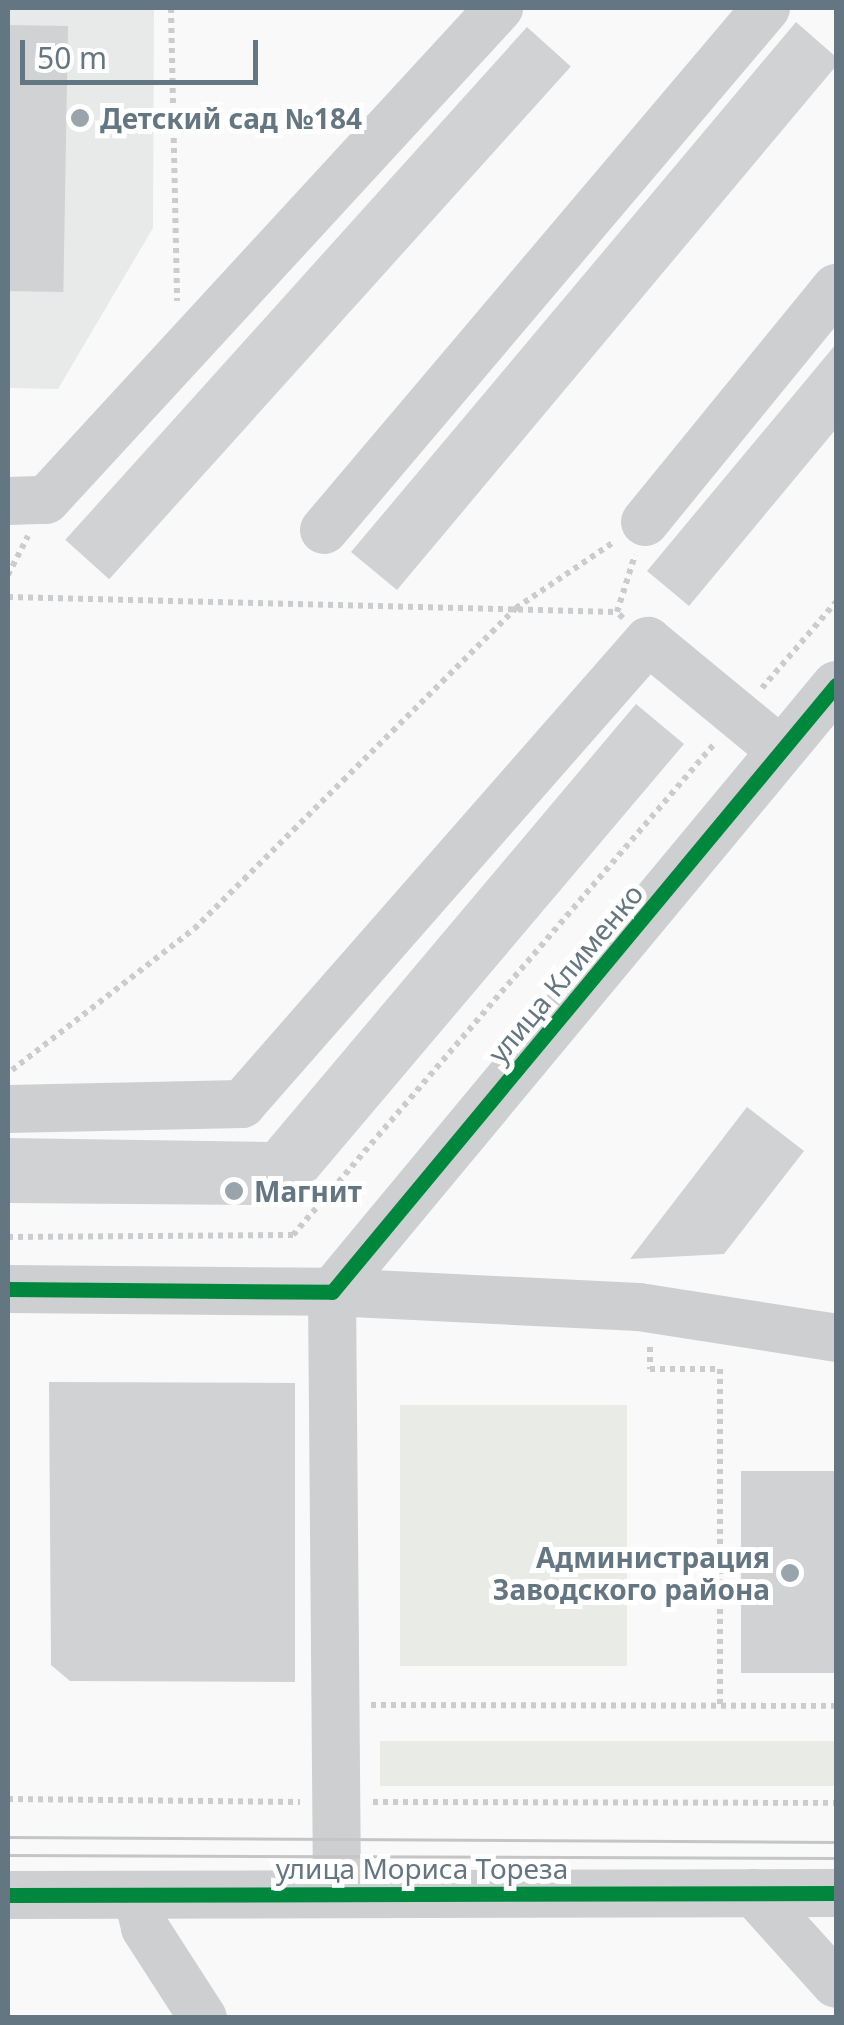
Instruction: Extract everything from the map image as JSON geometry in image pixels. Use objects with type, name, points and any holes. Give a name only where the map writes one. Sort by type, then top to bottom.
[{"type":"street","points":[[8,501],[46,500],[499,8]]},
{"type":"street","points":[[324,530],[766,8]]},
{"type":"street","points":[[645,522],[836,288]]},
{"type":"street","points":[[8,1110],[242,1104],[632,627],[780,750]]},
{"type":"street","name":"улица Клименко","points":[[332,1292],[836,685]]},
{"type":"street","points":[[8,1289],[332,1292],[650,1309],[836,1338]]},
{"type":"street","points":[[332,1292],[337,1892]]},
{"type":"street","points":[[754,1892],[836,1984]]},
{"type":"street","name":"улица Мориса Тореза","points":[[8,1895],[836,1893]]},
{"type":"street","points":[[137,1895],[145,1928],[203,2018]]},
{"type":"path","points":[[171,8],[178,357]]},
{"type":"path","points":[[8,1074],[194,930],[516,608],[645,522]]},
{"type":"path","points":[[8,598],[516,608],[632,627],[645,522]]},
{"type":"path","points":[[8,1237],[293,1236],[836,602]]},
{"type":"path","points":[[650,1309],[650,1369],[720,1370],[720,1706]]},
{"type":"path","points":[[334,1705],[836,1706]]},
{"type":"path","points":[[8,1799],[836,1803]]},
{"type":"shaded area","name":"Детский сад №184","points":[[8,8],[154,8],[153,228],[58,389],[8,388]]},
{"type":"shaded area","points":[[400,1405],[627,1405],[627,1666],[400,1666]]},
{"type":"shaded area","points":[[380,1741],[836,1741],[836,1786],[380,1786]]},
{"type":"building","points":[[796,22],[836,57],[836,66],[397,590],[351,552]]},
{"type":"building","points":[[8,25],[68,26],[63,292],[8,291]]},
{"type":"building","points":[[527,27],[571,66],[109,579],[65,540]]},
{"type":"building","points":[[836,344],[836,429],[689,606],[647,571]]},
{"type":"building","points":[[636,704],[684,744],[316,1179],[266,1205],[8,1203],[8,1138],[267,1142]]},
{"type":"building","points":[[747,1107],[804,1151],[724,1254],[630,1259]]},
{"type":"building","points":[[49,1382],[295,1383],[295,1682],[70,1681],[51,1665]]},
{"type":"building","name":"Администрация Заводского района","points":[[741,1471],[836,1471],[836,1673],[741,1673]]},
{"type":"tram line","points":[[8,1837],[836,1842]]},
{"type":"tram line","points":[[8,1855],[836,1858]]},
{"type":"cycle path","points":[[8,1289],[332,1292],[836,685]]},
{"type":"cycle path","points":[[8,1895],[836,1893]]},
{"type":"place","name":"Детский сад №184","points":[[80,118]]},
{"type":"place","name":"Магнит","points":[[234,1191]]},
{"type":"place","name":"Администрация Заводского района","points":[[790,1573]]}]
